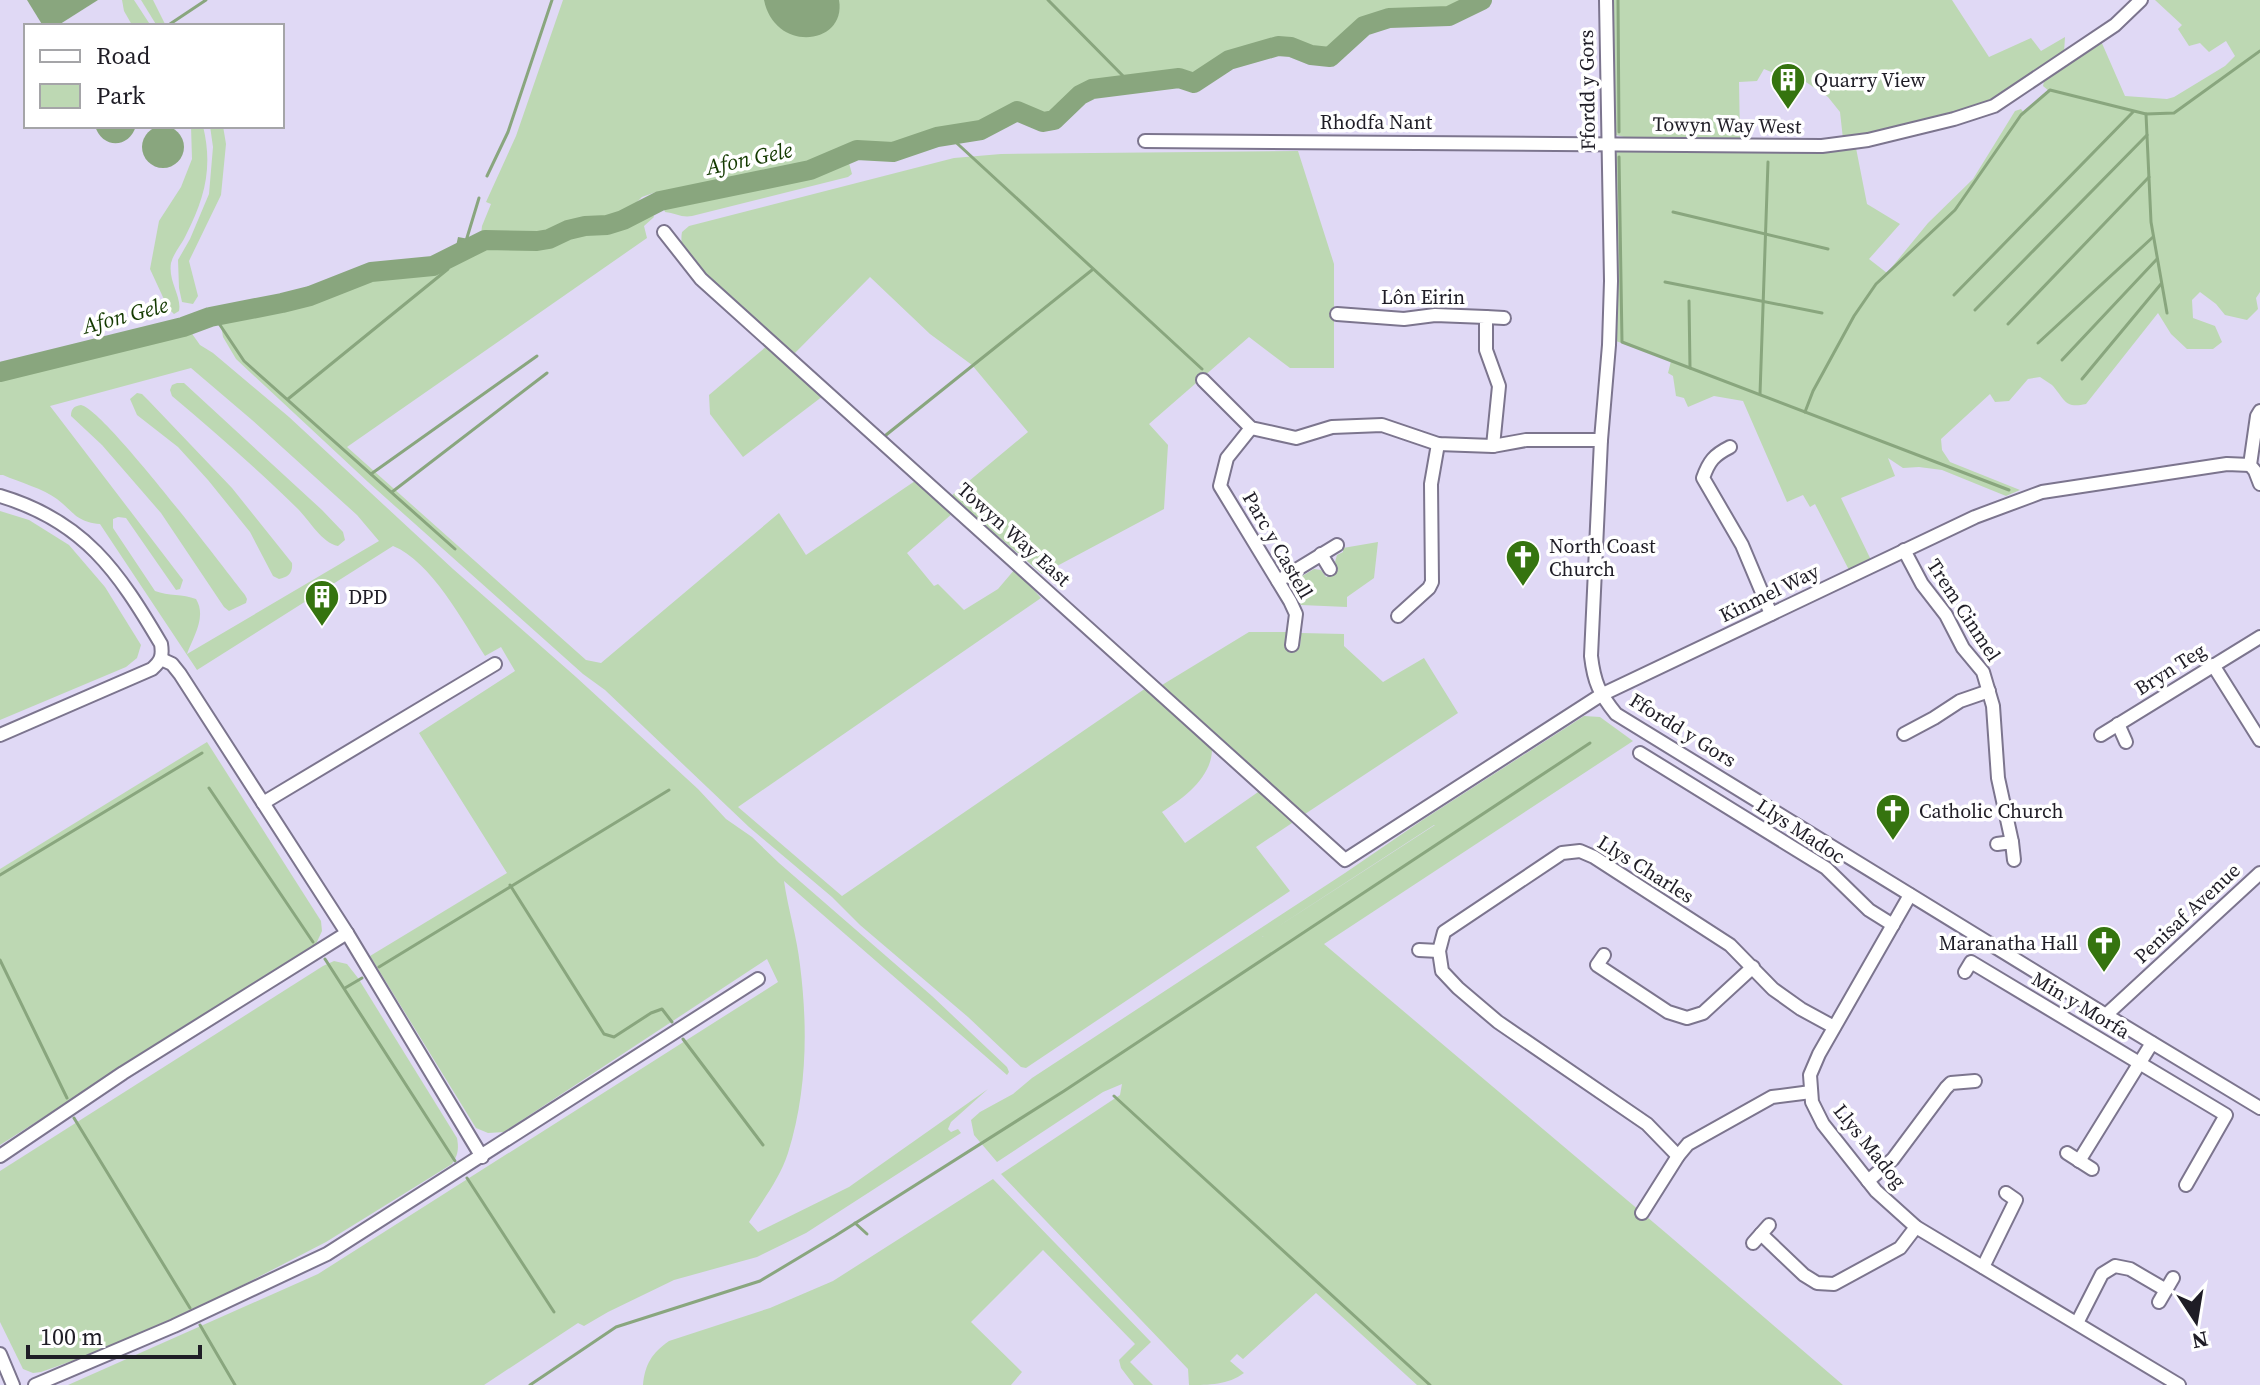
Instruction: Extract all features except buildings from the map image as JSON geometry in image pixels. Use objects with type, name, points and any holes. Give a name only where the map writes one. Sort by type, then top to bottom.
[{"type":"street","name":"Ffordd y Gors","points":[[1606,0],[1611,281],[1591,656],[1593,676],[1601,695],[1616,714],[2260,1108]]},
{"type":"street","name":"Towyn Way West","points":[[1608,143],[1822,146],[1868,140],[1954,119],[1994,106],[2115,25],[2141,0]]},
{"type":"street","name":"Rhodfa Nant","points":[[1145,141],[1608,143]]},
{"type":"street","name":"Towyn Way East","points":[[664,232],[701,279],[1345,860]]},
{"type":"street","name":"Lôn Eirin","points":[[1337,314],[1360,309],[1404,319],[1435,315],[1504,318]]},
{"type":"street","name":"Lôn Eirin","points":[[1486,317],[1486,350],[1499,386],[1493,446]]},
{"type":"street","points":[[1203,380],[1251,428],[1296,438],[1332,427],[1382,425],[1438,444],[1493,446],[1526,440],[1601,440]]},
{"type":"street","points":[[2260,411],[2250,465],[2260,484]]},
{"type":"street","name":"Parc y Castell","points":[[1251,428],[1227,458],[1220,486],[1296,614],[1292,645]]},
{"type":"street","points":[[1398,616],[1432,582],[1431,484],[1438,444]]},
{"type":"street","points":[[1730,447],[1717,453],[1703,478],[1742,545],[1771,614]]},
{"type":"street","name":"Kinmel Way","points":[[1345,860],[1601,695],[1975,517],[2042,492],[2227,464],[2250,465]]},
{"type":"street","points":[[0,496],[49,515],[80,535],[104,559],[161,644],[161,659],[152,669],[0,735]]},
{"type":"street","points":[[1278,581],[1337,545]]},
{"type":"street","name":"Trem Cinmel","points":[[1904,550],[1922,584],[1946,615],[1963,648],[1983,672],[1993,706],[1998,778],[2014,860]]},
{"type":"street","points":[[1321,554],[1330,569]]},
{"type":"street","points":[[1402,592],[1412,603]]},
{"type":"street","name":"Bryn Teg","points":[[2101,735],[2260,637]]},
{"type":"street","points":[[161,659],[172,664],[180,674],[347,933],[482,1157]]},
{"type":"street","points":[[263,803],[495,664]]},
{"type":"street","points":[[2213,665],[2260,740]]},
{"type":"street","name":"Trem Cinmel","points":[[1923,742],[1910,731],[1960,701],[1989,691]]},
{"type":"street","points":[[2118,724],[2126,742]]},
{"type":"street","name":"Llys Madoc","points":[[1640,753],[1826,868],[1869,910],[1893,925]]},
{"type":"street","points":[[1997,844],[2012,842]]},
{"type":"street","name":"Llys Charles","points":[[1439,951],[1444,932],[1562,853],[1580,851],[1730,945],[1773,989],[1834,1027]]},
{"type":"street","name":"Penisaf Avenue","points":[[2106,1015],[2260,873]]},
{"type":"street","name":"Llys Madog","points":[[1910,895],[1810,1075],[1812,1102],[1823,1124],[1876,1191],[1916,1227],[2179,1385]]},
{"type":"street","points":[[0,1156],[123,1073],[347,933]]},
{"type":"street","points":[[1419,950],[1439,951],[1442,971],[1458,988],[1498,1022],[1647,1124],[1678,1156]]},
{"type":"street","points":[[1604,955],[1597,965],[1668,1012],[1687,1018],[1703,1013],[1753,967]]},
{"type":"street","name":"Min y Morfa","points":[[1965,972],[1971,962],[2226,1115],[2186,1185]]},
{"type":"street","points":[[35,1385],[174,1326],[327,1254],[758,979]]},
{"type":"street","name":"Min y Morfa","points":[[2079,1161],[2152,1043]]},
{"type":"street","points":[[1938,1076],[1946,1088]]},
{"type":"street","points":[[1868,1181],[1893,1159],[1951,1083],[1975,1081]]},
{"type":"street","points":[[1642,1213],[1688,1144],[1772,1097],[1811,1092]]},
{"type":"street","points":[[2067,1153],[2092,1169]]},
{"type":"street","points":[[1983,1267],[2016,1200],[2006,1193]]},
{"type":"street","points":[[1761,1234],[1804,1275],[1817,1283],[1834,1284],[1900,1248],[1916,1227]]},
{"type":"street","points":[[2077,1323],[2102,1274],[2115,1266],[2130,1269],[2166,1290]]},
{"type":"street","points":[[2159,1302],[2173,1278]]},
{"type":"street","points":[[0,1354],[13,1385]]},
{"type":"green space","points":[[122,0],[134,0],[150,24],[131,24]]},
{"type":"green space","points":[[141,0],[153,0],[165,24],[156,24]]},
{"type":"green space","points":[[563,0],[1476,0],[1448,12],[1392,15],[1363,22],[1328,51],[1313,52],[1281,40],[1268,41],[1227,55],[1195,75],[1100,84],[1086,88],[1064,103],[1052,116],[1042,116],[1019,107],[982,125],[933,135],[894,148],[857,147],[811,167],[691,191],[656,192],[642,197],[616,218],[577,223],[550,235],[481,235],[491,204],[486,202],[516,136]]},
{"type":"green space","points":[[1613,0],[1952,0],[1989,57],[2031,38],[2041,51],[2065,37],[2064,53],[1998,98],[1972,109],[1887,131],[1843,139],[1840,112],[1828,97],[1800,78],[1764,69],[1757,81],[1739,82],[1740,138],[1624,137],[1615,132]]},
{"type":"green space","points":[[2155,0],[2260,0],[2258,309],[2247,320],[2225,315],[2200,292],[2192,300],[2193,318],[2215,326],[2222,342],[2213,349],[2187,349],[2171,334],[2158,313],[2086,404],[2069,404],[2040,377],[2028,379],[2009,401],[1995,402],[1990,394],[1941,439],[1942,450],[1950,462],[2020,490],[2006,496],[1942,470],[1903,468],[1888,458],[1895,476],[1841,498],[1871,560],[1849,570],[1815,504],[1810,507],[1803,495],[1787,502],[1743,401],[1714,396],[1688,407],[1684,398],[1676,396],[1673,376],[1668,373],[1671,361],[1616,341],[1617,152],[1719,149],[1796,152],[1856,148],[1867,204],[1900,224],[1869,259],[1887,273],[1928,223],[1973,179],[2015,111],[2021,109],[2024,113],[2049,91],[2043,86],[2045,77],[2101,41],[2125,96],[2174,97],[2225,66],[2235,56],[2226,41],[2209,52],[2200,43],[2189,46],[2178,29],[2182,25]]},
{"type":"green space","points":[[191,128],[203,128],[207,169],[202,195],[171,263],[171,276],[179,300],[179,311],[174,314],[168,308],[150,269],[159,221],[181,187],[192,159]]},
{"type":"green space","points":[[210,128],[223,128],[226,144],[221,195],[189,261],[198,296],[193,304],[182,302],[178,260],[209,194],[213,147]]},
{"type":"green space","points":[[1298,151],[1334,264],[1334,368],[1290,368],[1249,337],[1149,424],[1168,445],[1164,509],[1042,574],[951,496],[1028,432],[972,365],[930,334],[870,277],[794,354],[705,277],[682,244],[682,232],[689,226],[954,158],[1001,154]]},
{"type":"green space","points":[[849,163],[852,174],[848,177],[692,216],[665,212],[663,206],[729,190],[748,190],[768,182],[817,173]]},
{"type":"green space","points":[[651,210],[654,217],[644,226],[647,238],[347,447],[586,660],[601,663],[779,513],[806,555],[915,481],[953,513],[907,553],[934,586],[938,584],[964,610],[998,589],[1015,569],[1041,598],[738,807],[842,896],[1146,688],[1212,749],[1202,778],[1162,812],[1185,843],[1261,790],[1295,821],[1256,847],[1290,891],[1026,1068],[1021,1067],[832,897],[749,827],[605,690],[583,674],[368,482],[236,359],[223,337],[220,320],[303,303],[370,278],[446,267],[494,241],[540,243],[586,229],[615,228]]},
{"type":"green space","points":[[183,321],[200,345],[289,417],[698,789],[726,819],[752,837],[932,996],[1007,1067],[1007,1075],[784,881],[803,989],[805,1036],[802,1083],[785,1162],[749,1222],[758,1232],[849,1187],[988,1089],[951,1122],[948,1129],[951,1132],[958,1129],[961,1133],[806,1233],[757,1257],[674,1280],[584,1326],[578,1323],[484,1385],[68,1385],[318,1274],[778,982],[767,959],[504,1132],[488,1133],[476,1128],[370,956],[507,873],[419,733],[515,671],[501,647],[485,656],[433,579],[407,554],[393,546],[197,670],[100,524],[80,519],[45,492],[0,475],[0,364]],"holes":[[[191,368],[357,515],[379,541],[187,654],[200,620],[196,599],[155,591],[113,528],[113,519],[126,518],[176,590],[180,589],[183,580],[50,406]]]},
{"type":"green space","points":[[768,345],[823,396],[743,457],[710,414],[709,395]]},
{"type":"green space","points":[[177,383],[184,383],[322,510],[343,532],[345,540],[338,546],[321,536],[267,479],[172,396],[170,390]]},
{"type":"green space","points":[[137,393],[148,400],[232,488],[292,563],[287,576],[279,579],[273,576],[250,532],[208,480],[178,447],[137,415],[130,399]]},
{"type":"green space","points":[[81,405],[94,413],[137,460],[245,595],[246,603],[229,611],[224,607],[161,513],[102,445],[71,416],[73,408]]},
{"type":"green space","points":[[0,511],[29,520],[69,545],[105,587],[141,645],[137,658],[126,667],[0,720]]},
{"type":"green space","points":[[1378,542],[1374,578],[1347,597],[1347,607],[1301,605],[1292,582],[1314,569],[1321,570],[1326,577],[1338,571],[1335,562],[1343,548]]},
{"type":"green space","points":[[1249,632],[1286,632],[1285,647],[1300,647],[1301,633],[1344,634],[1344,646],[1383,682],[1424,658],[1458,713],[1305,814],[1162,685]]},
{"type":"green space","points":[[1584,716],[1600,717],[1633,741],[1324,944],[1843,1385],[1417,1385],[1316,1293],[1243,1359],[1237,1354],[1230,1361],[1244,1373],[1225,1382],[1189,1385],[1188,1369],[1001,1174],[1120,1095],[1122,1084],[1103,1092],[997,1162],[974,1135],[971,1120],[980,1112],[1013,1094],[1032,1078]],"holes":[[[1434,825],[1435,825],[1262,937]]]},
{"type":"green space","points":[[207,742],[321,921],[322,931],[316,944],[0,1145],[0,869]]},
{"type":"green space","points":[[334,961],[347,964],[358,978],[457,1138],[458,1152],[452,1164],[326,1242],[210,1302],[89,1355],[41,1372],[23,1369],[0,1322],[0,1171]]},
{"type":"green space","points":[[993,1179],[1151,1342],[1130,1362],[1153,1385],[1134,1385],[1121,1368],[1119,1360],[1135,1344],[1043,1250],[971,1322],[1022,1372],[1011,1385],[643,1385],[650,1360],[669,1341],[770,1308],[833,1281]]},
{"type":"shaded area","points":[[27,0],[98,0],[60,24],[42,24]]},
{"type":"shaded area","points":[[764,0],[839,0],[839,15],[832,27],[822,34],[795,36],[781,29],[771,17]]},
{"type":"shaded area","points":[[96,128],[135,128],[128,139],[116,143],[98,134]]},
{"type":"shaded area","points":[[155,128],[171,128],[182,139],[182,155],[171,166],[155,166],[144,155],[144,139]]},
{"type":"shaded area","points":[[458,237],[469,239],[469,248],[485,240],[520,240],[487,243],[446,267],[428,271],[405,269],[443,260],[455,251]]},
{"type":"waterway","points":[[170,24],[206,0]]},
{"type":"waterway","points":[[487,176],[508,132],[552,0]]},
{"type":"waterway","points":[[1048,0],[1132,85]]},
{"type":"waterway","name":"Afon Gele","points":[[0,372],[183,327],[210,317],[310,296],[371,272],[433,266],[485,240],[549,239],[568,230],[623,220],[660,201],[810,170],[857,150],[893,152],[937,137],[981,130],[1017,111],[1043,122],[1054,120],[1080,95],[1092,89],[1179,78],[1194,83],[1229,60],[1278,46],[1330,57],[1364,26],[1389,18],[1449,16],[1482,0]]},
{"type":"waterway","points":[[1618,0],[1619,132]]},
{"type":"waterway","points":[[1805,412],[1813,391],[1854,316],[1876,284],[1955,210],[2021,115],[2050,90],[2146,114],[2174,113],[2260,51]]},
{"type":"waterway","points":[[1954,295],[2133,112]]},
{"type":"waterway","points":[[2146,114],[2151,222],[2167,313]]},
{"type":"waterway","points":[[948,135],[1202,369]]},
{"type":"waterway","points":[[1975,310],[2147,135]]},
{"type":"waterway","points":[[1619,157],[1622,342],[2009,490]]},
{"type":"waterway","points":[[1760,394],[1768,162]]},
{"type":"waterway","points":[[2008,324],[2149,177]]},
{"type":"waterway","points":[[466,241],[479,198]]},
{"type":"waterway","points":[[1673,212],[1828,249]]},
{"type":"waterway","points":[[2038,343],[2153,237]]},
{"type":"waterway","points":[[2062,360],[2157,259]]},
{"type":"waterway","points":[[288,399],[448,269]]},
{"type":"waterway","points":[[886,435],[1092,270]]},
{"type":"waterway","points":[[1665,282],[1822,313]]},
{"type":"waterway","points":[[2082,379],[2161,284]]},
{"type":"waterway","points":[[1689,301],[1690,368]]},
{"type":"waterway","points":[[214,316],[244,361],[455,549]]},
{"type":"waterway","points":[[371,474],[537,356]]},
{"type":"waterway","points":[[392,492],[547,373]]},
{"type":"waterway","points":[[530,1385],[616,1327],[760,1281],[835,1236],[1064,1091],[1590,743]]},
{"type":"waterway","points":[[0,875],[202,753]]},
{"type":"waterway","points":[[209,788],[313,942]]},
{"type":"waterway","points":[[379,967],[669,790]]},
{"type":"waterway","points":[[510,885],[604,1034],[614,1037],[662,1009],[672,1022]]},
{"type":"waterway","points":[[325,959],[455,1161]]},
{"type":"waterway","points":[[0,960],[67,1098]]},
{"type":"waterway","points":[[345,988],[362,978]]},
{"type":"waterway","points":[[683,1039],[763,1145]]},
{"type":"waterway","points":[[1114,1096],[1430,1385]]},
{"type":"waterway","points":[[74,1118],[190,1308]]},
{"type":"waterway","points":[[467,1178],[554,1312]]},
{"type":"waterway","points":[[855,1223],[867,1234]]},
{"type":"waterway","points":[[200,1325],[235,1385]]},
{"type":"place","name":"Quarry View","points":[[1788,111]]},
{"type":"place","name":"North Coast Church","points":[[1523,588]]},
{"type":"place","name":"DPD","points":[[322,628]]},
{"type":"place","name":"Catholic Church","points":[[1893,842]]},
{"type":"place","name":"Maranatha Hall","points":[[2104,974]]}]
